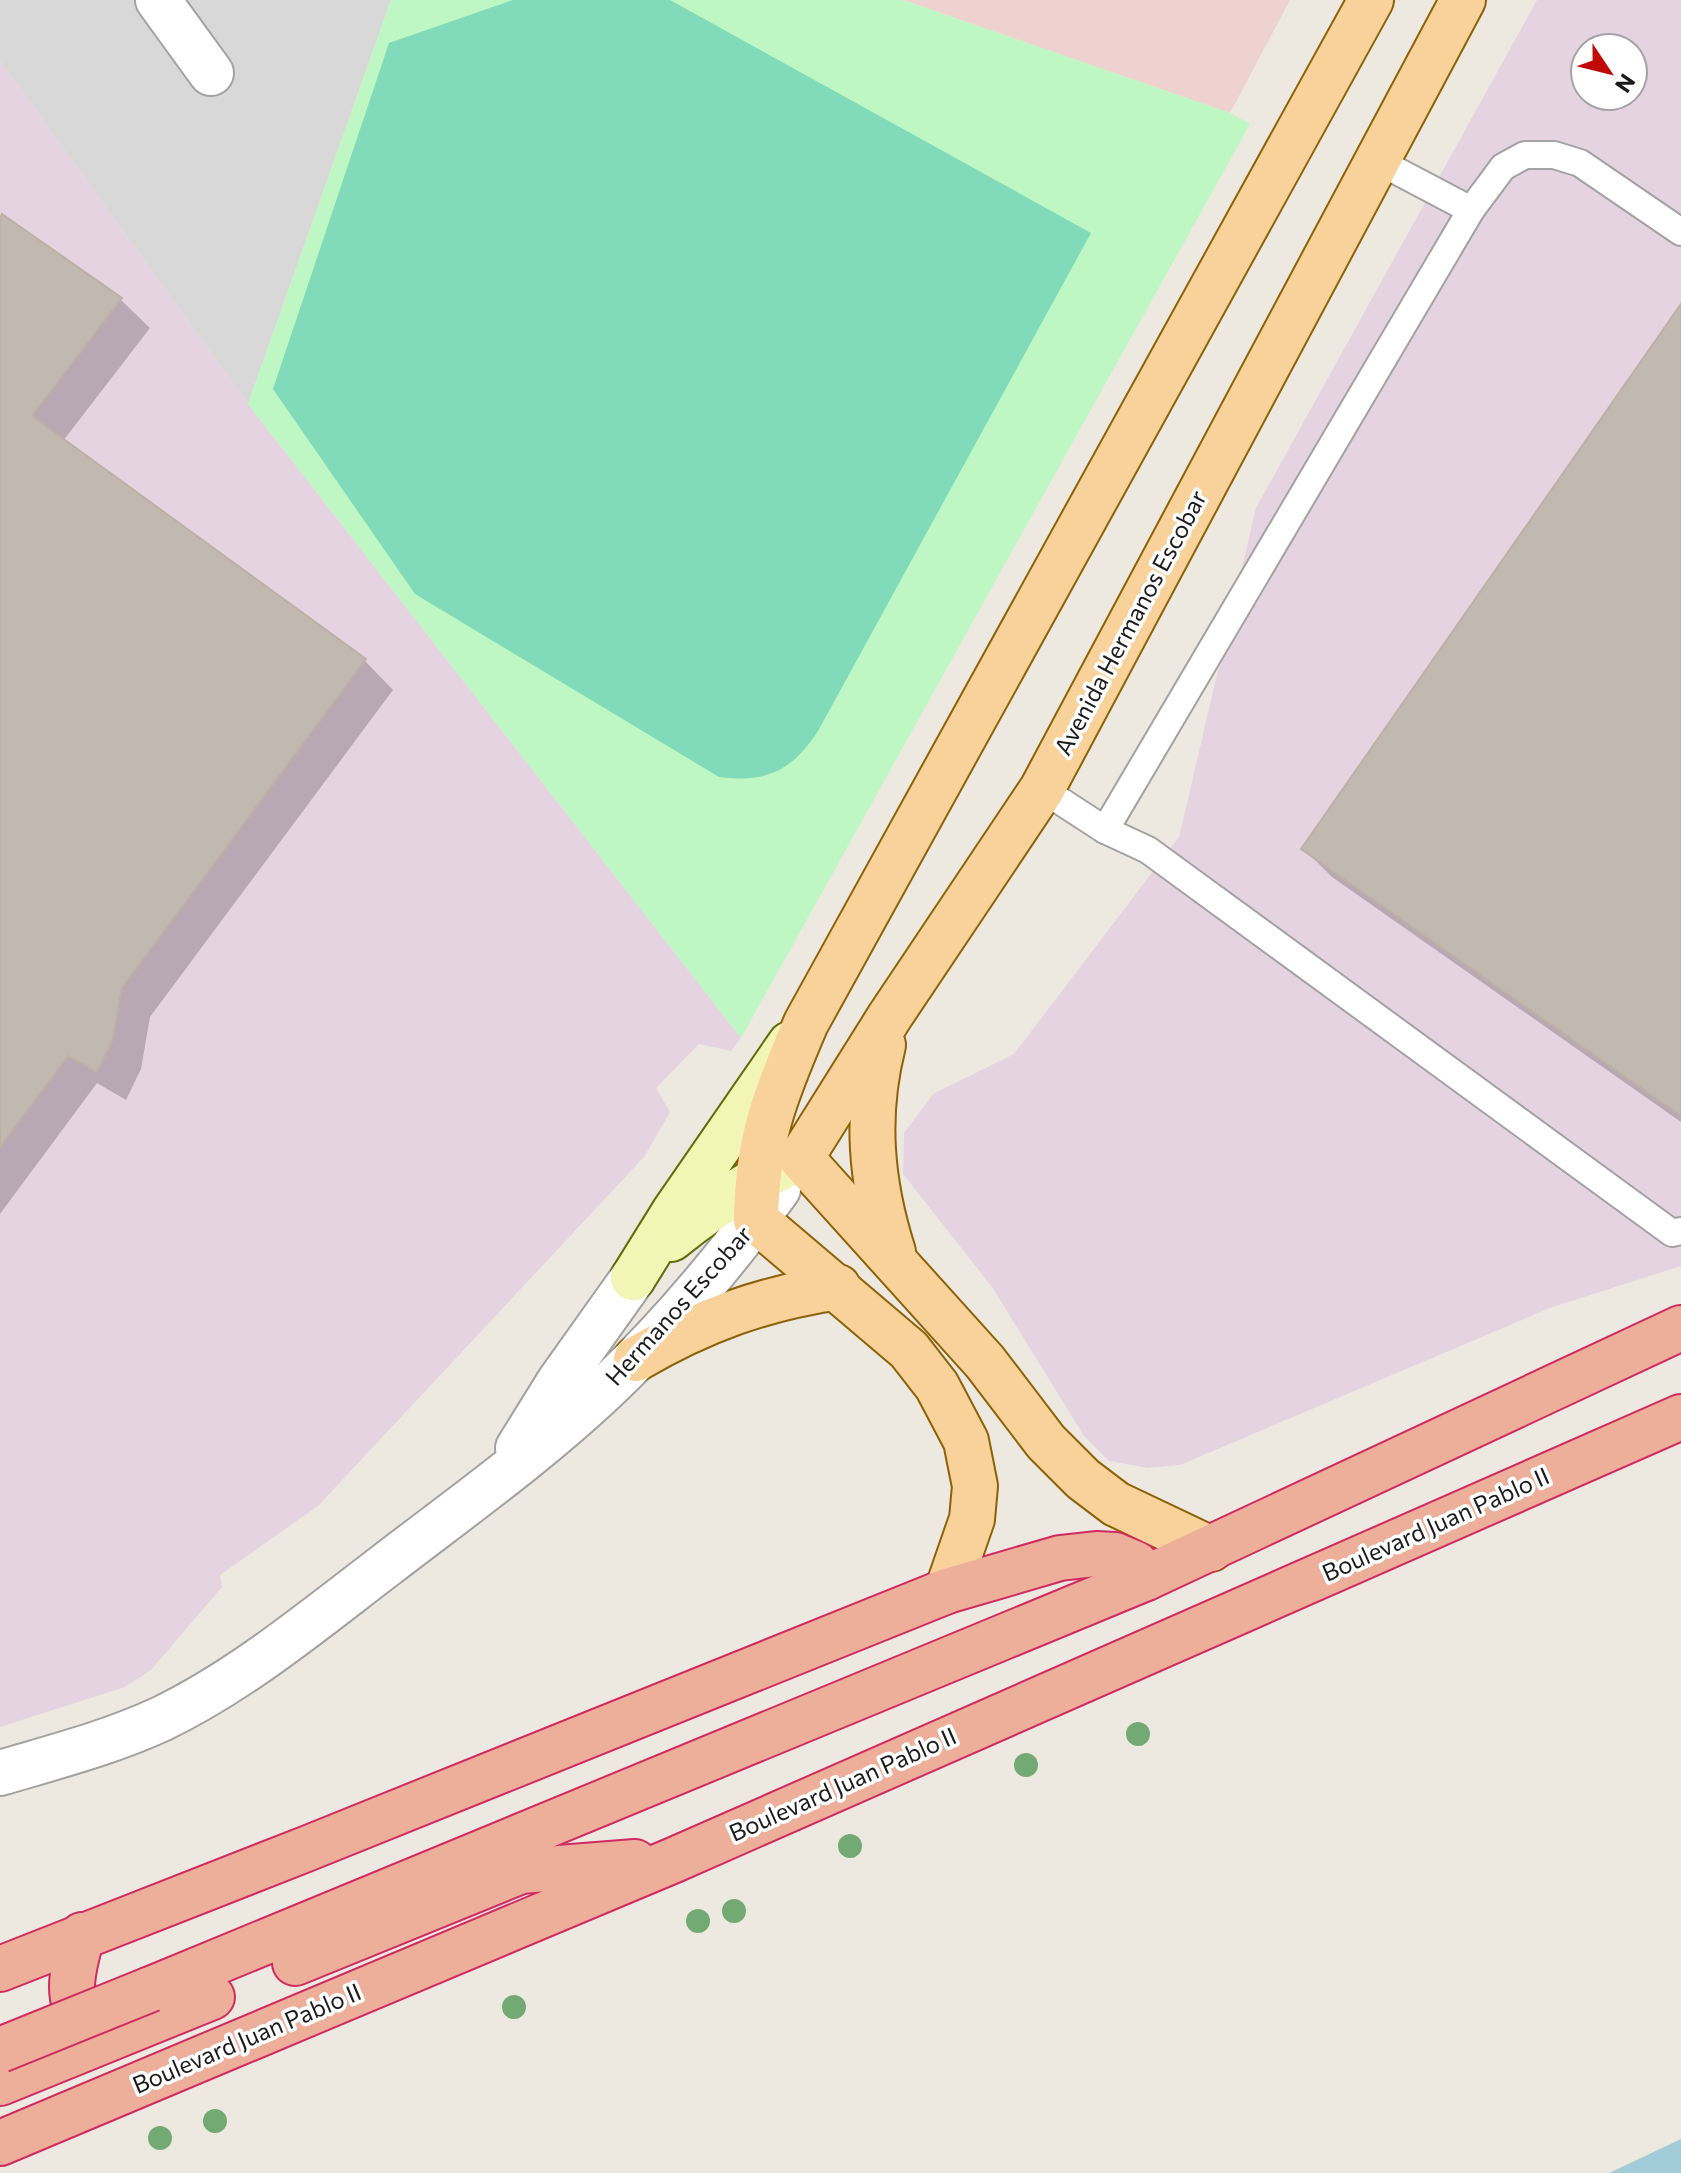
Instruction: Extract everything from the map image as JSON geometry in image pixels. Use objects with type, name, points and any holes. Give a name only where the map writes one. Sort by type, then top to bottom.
[{"type":"highway","points":[[0,2050],[1146,1578],[1681,1328]]},
{"type":"highway","name":"Boulevard Juan Pablo II","points":[[0,2143],[674,1860],[1681,1417]]},
{"type":"highway","points":[[0,1969],[336,1838],[947,1591],[1060,1558],[1096,1554],[1115,1555],[1136,1564],[1146,1578]]},
{"type":"highway","points":[[0,2083],[521,1871],[674,1860]]},
{"type":"highway","points":[[82,1935],[71,1984],[76,2006],[91,2025],[121,2034]]},
{"type":"main road","points":[[633,1278],[670,1240],[701,1215],[756,1199],[761,1145],[776,1092],[806,1023],[1371,0]]},
{"type":"main road","name":"Avenida Hermanos Escobar","points":[[801,1158],[890,1016],[1042,789],[1463,0]]},
{"type":"main road","points":[[890,1016],[878,1065],[871,1115],[872,1164],[881,1214],[896,1262]]},
{"type":"main road","points":[[633,1278],[717,1148],[806,1023]]},
{"type":"main road","points":[[801,1158],[985,1362],[1046,1442],[1083,1479],[1116,1504],[1211,1549]]},
{"type":"main road","name":"Hermanos Escobar","points":[[756,1199],[838,1287],[909,1350],[937,1386],[966,1441],[975,1486],[972,1519],[947,1591]]},
{"type":"main road","points":[[636,1359],[700,1324],[753,1304],[795,1293],[838,1287]]},
{"type":"street","points":[[158,0],[211,73]]},
{"type":"street","name":"Avenida Hermanos Escobar","points":[[756,1199],[801,1158]]},
{"type":"street","name":"Hermanos Escobar","points":[[0,1773],[90,1747],[160,1719],[202,1697],[301,1630],[572,1419],[636,1359],[698,1291],[756,1199]]},
{"type":"street","name":"Hermanos Escobar","points":[[502,1474],[559,1382],[633,1278]]},
{"type":"lane","points":[[1105,830],[1471,210],[1503,167],[1525,155],[1554,155],[1580,163],[1681,232]]},
{"type":"lane","points":[[1378,161],[1471,210]]},
{"type":"lane","points":[[1042,789],[1105,830],[1148,850],[1672,1233],[1681,1231]]},
{"type":"shaded area","points":[[0,0],[391,0],[248,404],[0,61]]},
{"type":"shaded area","points":[[903,0],[1290,0],[1230,113]]},
{"type":"shaded area","points":[[1537,0],[1681,0],[1681,1266],[1550,1308],[1180,1465],[1148,1468],[1109,1461],[1084,1436],[992,1287],[903,1174],[904,1133],[933,1094],[1014,1054],[1179,837],[1256,508]]},
{"type":"shaded area","points":[[0,61],[248,404],[741,1038],[731,1051],[699,1044],[656,1088],[670,1112],[644,1157],[318,1506],[220,1575],[222,1587],[151,1670],[125,1687],[0,1727]]},
{"type":"green space","points":[[391,0],[903,0],[1230,113],[1250,124],[741,1038],[248,404]]},
{"type":"green space","points":[[513,0],[670,0],[1091,233],[818,731],[788,765],[764,776],[719,777],[415,594],[273,389],[389,43]]},
{"type":"water","points":[[1681,2139],[1681,2173],[1609,2173]]},
{"type":"building","points":[[2,214],[122,298],[32,416],[366,659],[122,988],[113,1039],[97,1072],[68,1056],[0,1147],[0,218]]},
{"type":"building","points":[[1681,304],[1681,1116],[1301,849]]}]
